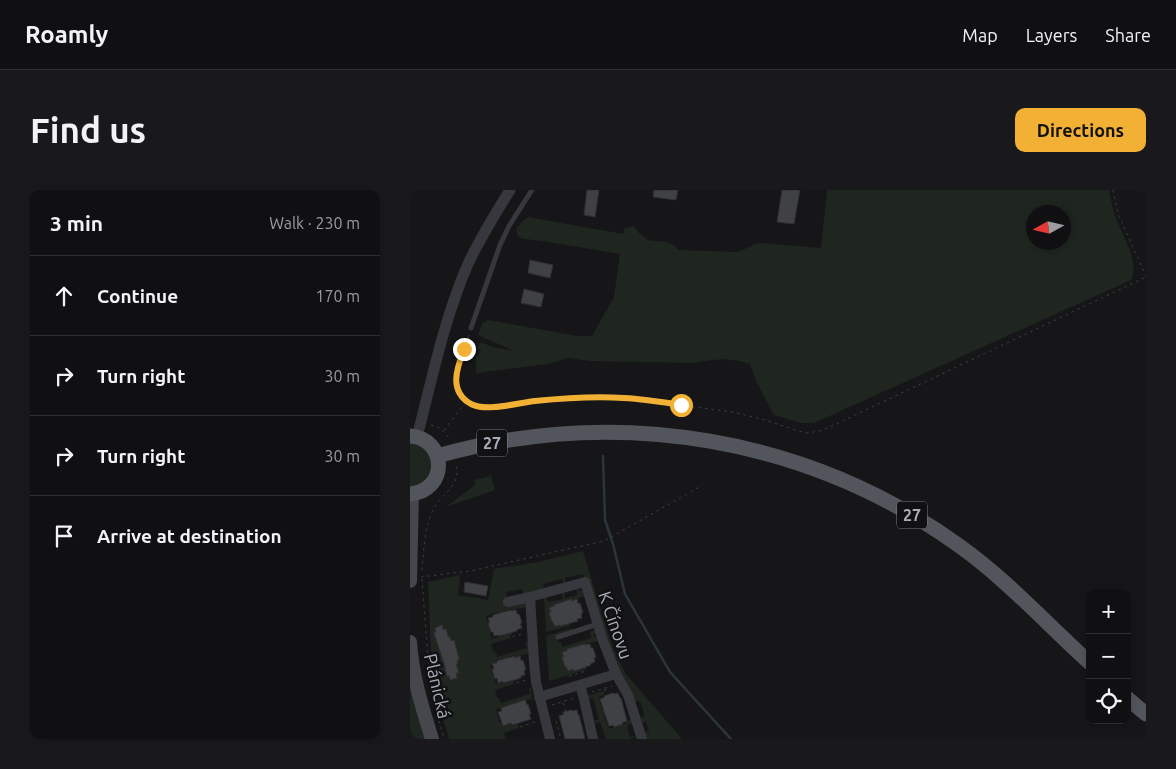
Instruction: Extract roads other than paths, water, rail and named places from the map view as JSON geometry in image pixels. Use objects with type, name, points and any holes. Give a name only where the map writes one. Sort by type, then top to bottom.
[{"type":"main road","name":"27","points":[[437,456],[502,441],[548,435],[630,432],[721,443],[766,453],[798,463],[872,493],[948,537],[1003,580],[1086,659]]},
{"type":"main road","points":[[413,437],[425,440],[430,444],[437,456],[438,468],[433,482],[423,490],[411,494],[415,578]]},
{"type":"main road","name":"Plánická","points":[[410,642],[418,690],[432,739]]},
{"type":"main road","points":[[1131,701],[1146,714]]},
{"type":"street","points":[[413,437],[444,332],[468,264],[510,190]]},
{"type":"street","name":"K Čínovu","points":[[508,602],[585,582],[611,662],[628,695],[642,739]]},
{"type":"street","points":[[530,597],[534,662],[539,697],[550,739]]},
{"type":"street","name":"K Čínovu","points":[[539,697],[616,674]]},
{"type":"street","points":[[580,685],[592,739]]},
{"type":"lane","points":[[472,328],[500,245],[532,190]]},
{"type":"lane","points":[[558,637],[598,624]]},
{"type":"waterway","points":[[603,456],[605,520],[625,594],[670,672],[731,739]]}]
